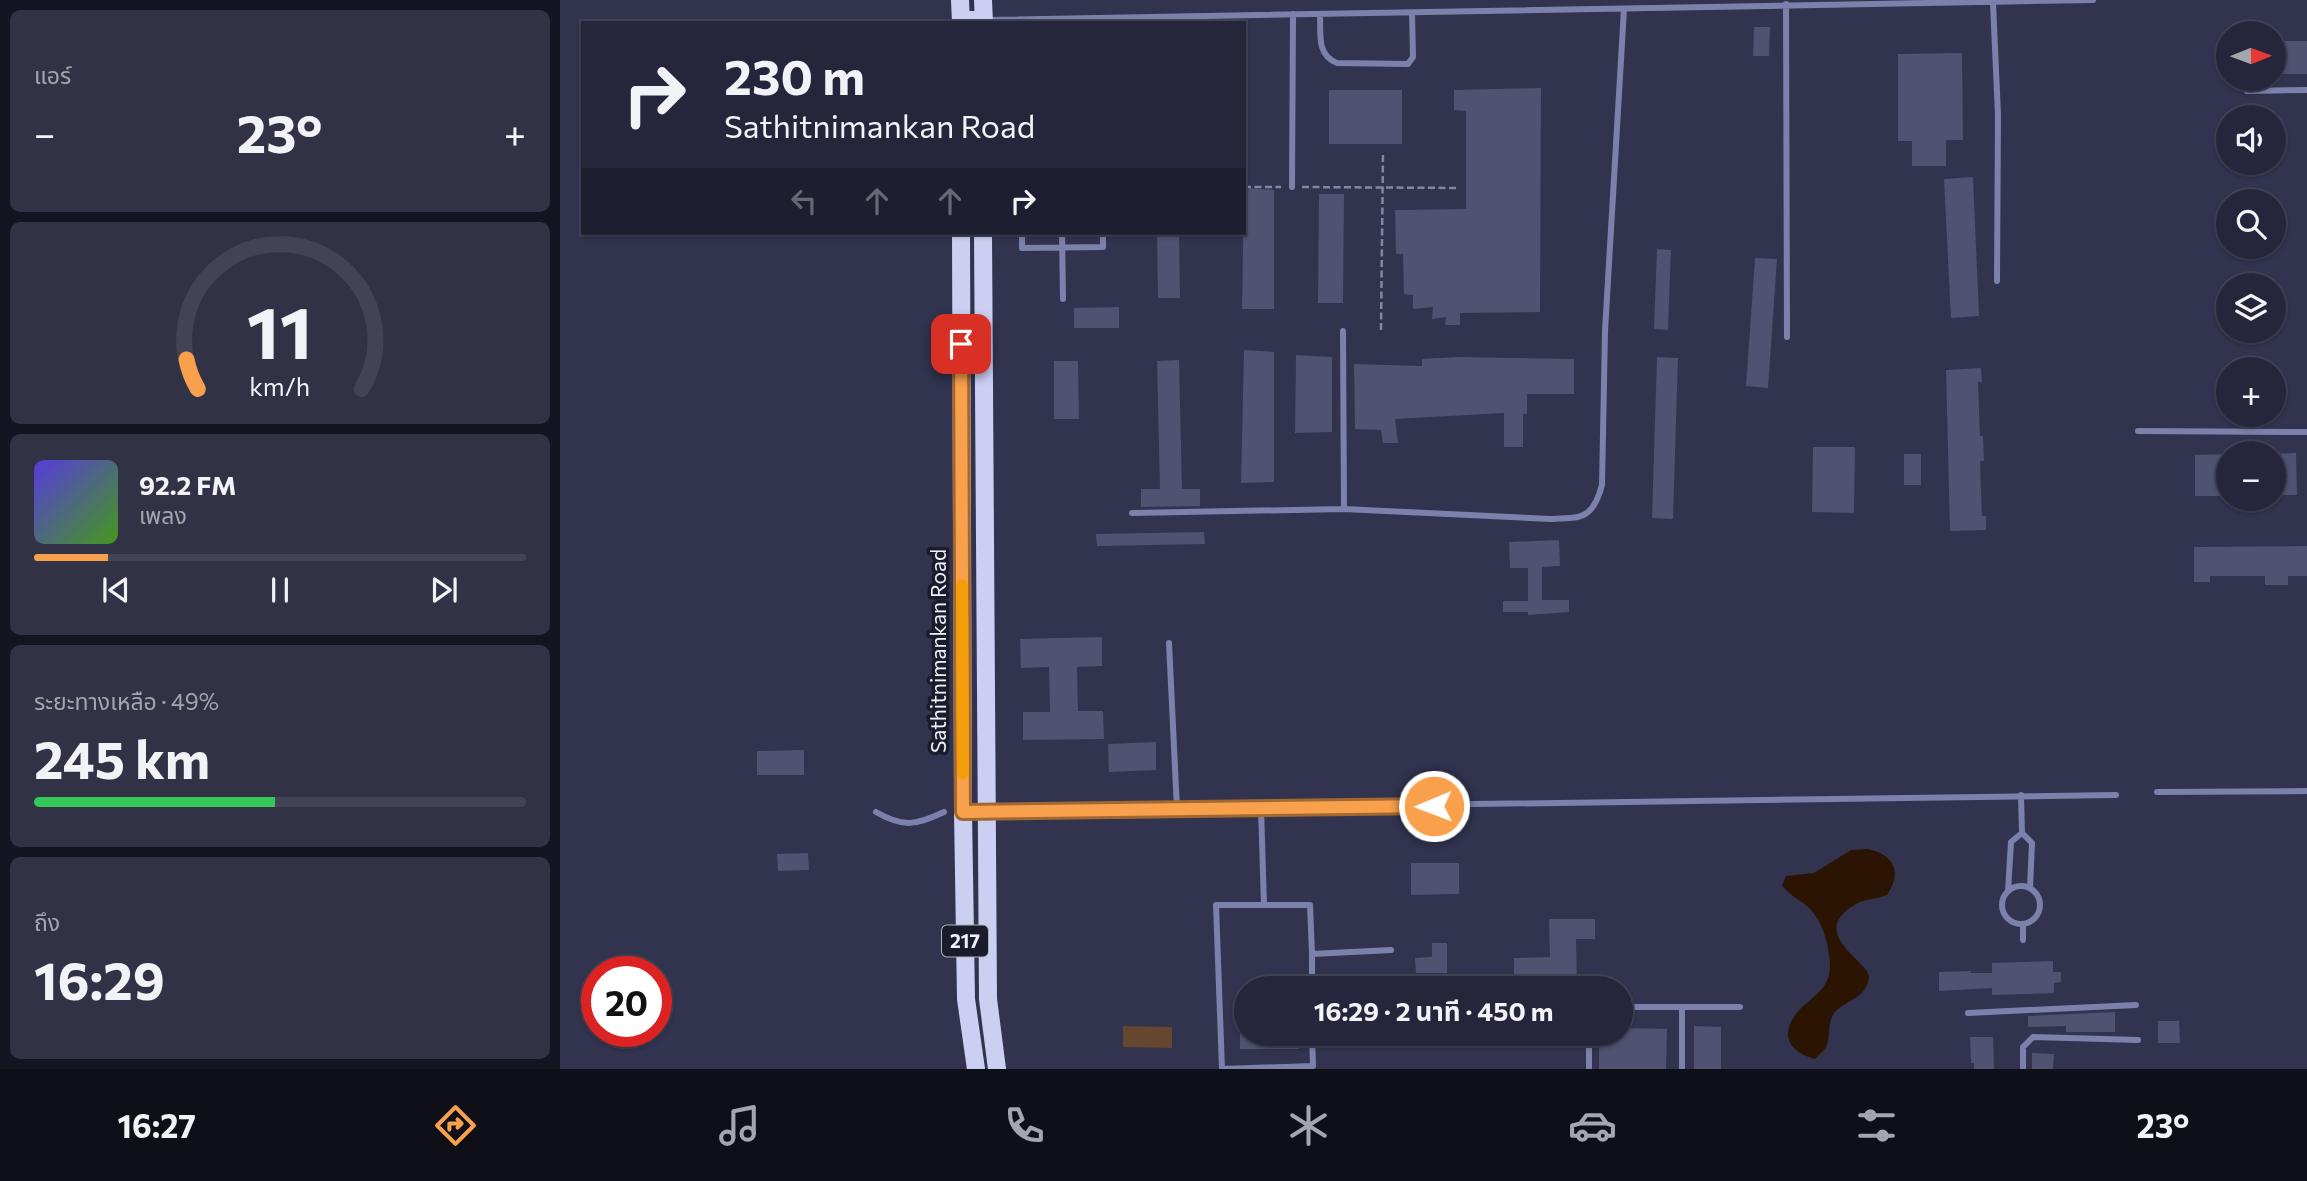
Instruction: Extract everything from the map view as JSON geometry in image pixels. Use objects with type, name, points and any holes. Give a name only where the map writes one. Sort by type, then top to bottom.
[{"type":"main road","points":[[960,0],[961,21],[984,21],[983,0]]},
{"type":"main road","name":"Sathitnimankan Road","points":[[961,235],[966,999],[976,1069]]},
{"type":"main road","name":"217","points":[[983,235],[988,999],[997,1069]]},
{"type":"main road","points":[[963,812],[986,811]]},
{"type":"lane","points":[[984,21],[2093,0]]},
{"type":"lane","points":[[1993,3],[1998,116],[1997,281]]},
{"type":"lane","points":[[1786,4],[1787,337]]},
{"type":"lane","points":[[1132,513],[1344,509],[1574,518],[1590,513],[1597,504],[1602,485],[1605,331],[1625,9]]},
{"type":"lane","points":[[1292,187],[1293,14]]},
{"type":"lane","points":[[1320,14],[1321,51],[1327,60],[1337,63],[1408,64],[1413,57],[1412,14]]},
{"type":"lane","points":[[2286,90],[2307,90]]},
{"type":"lane","points":[[1022,235],[1023,248],[1103,247],[1103,235]]},
{"type":"lane","points":[[1062,235],[1063,299]]},
{"type":"lane","points":[[1343,331],[1344,509]]},
{"type":"lane","points":[[2138,431],[2307,432]]},
{"type":"lane","points":[[1169,643],[1177,809]]},
{"type":"lane","points":[[2157,792],[2307,791]]},
{"type":"lane","points":[[2021,795],[2022,833],[2032,843],[2030,888]]},
{"type":"lane","points":[[986,811],[2116,795]]},
{"type":"lane","points":[[1261,808],[1264,905]]},
{"type":"lane","points":[[876,812],[895,824],[923,822],[944,812]]},
{"type":"lane","points":[[2008,891],[2019,886],[2030,888],[2039,897],[2040,909],[2034,920],[2023,925],[2011,922],[2003,913],[2002,901],[2008,891],[2011,842],[2022,833]]},
{"type":"lane","points":[[1312,976],[1310,905],[1216,905],[1222,1069],[1313,1066],[1312,1046]]},
{"type":"lane","points":[[2023,925],[2023,940]]},
{"type":"lane","points":[[1312,954],[1391,950]]},
{"type":"lane","points":[[1968,1013],[2136,1005]]},
{"type":"lane","points":[[1633,1007],[1740,1007]]},
{"type":"lane","points":[[1682,1007],[1682,1069]]},
{"type":"lane","points":[[2023,1069],[2023,1047],[2033,1037],[2138,1040]]},
{"type":"lane","points":[[1589,1046],[1590,1069]]},
{"type":"path","points":[[1381,330],[1383,153]]},
{"type":"path","points":[[1246,187],[1460,188]]},
{"type":"shaded area","points":[[1868,849],[1890,860],[1895,872],[1892,887],[1887,895],[1856,904],[1842,915],[1837,926],[1838,936],[1844,946],[1867,971],[1867,985],[1864,991],[1833,1015],[1826,1047],[1815,1059],[1807,1057],[1791,1044],[1788,1032],[1799,1010],[1826,983],[1830,966],[1829,951],[1815,915],[1782,885],[1786,876],[1814,873],[1851,850]]},
{"type":"shaded area","points":[[1123,1026],[1172,1027],[1172,1048],[1123,1047]]},
{"type":"building","points":[[1754,27],[1770,27],[1769,56],[1753,56]]},
{"type":"building","points":[[2286,41],[2307,41],[2307,74],[2286,74]]},
{"type":"building","points":[[1962,53],[1963,140],[1946,140],[1946,166],[1912,166],[1912,141],[1898,141],[1898,54]]},
{"type":"building","points":[[1541,88],[1540,312],[1460,313],[1460,325],[1445,325],[1446,317],[1432,319],[1433,307],[1413,309],[1413,295],[1404,294],[1403,254],[1396,254],[1395,210],[1466,209],[1466,111],[1454,110],[1454,90]]},
{"type":"building","points":[[1329,90],[1402,90],[1402,144],[1329,144]]},
{"type":"building","points":[[1973,177],[1979,316],[1951,318],[1944,179]]},
{"type":"building","points":[[1246,188],[1274,190],[1274,309],[1242,309]]},
{"type":"building","points":[[1319,194],[1344,194],[1343,303],[1318,303]]},
{"type":"building","points":[[1157,235],[1179,235],[1180,298],[1158,298]]},
{"type":"building","points":[[1657,249],[1671,250],[1668,330],[1654,329]]},
{"type":"building","points":[[1755,258],[1777,259],[1768,388],[1746,386]]},
{"type":"building","points":[[1119,307],[1119,328],[1074,328],[1074,308]]},
{"type":"building","points":[[1244,350],[1274,352],[1274,482],[1241,483]]},
{"type":"building","points":[[1296,355],[1332,357],[1332,432],[1295,433]]},
{"type":"building","points":[[1657,357],[1678,358],[1673,519],[1652,518]]},
{"type":"building","points":[[1422,359],[1574,359],[1574,394],[1527,394],[1527,414],[1523,414],[1523,447],[1504,447],[1504,413],[1395,419],[1398,443],[1383,443],[1381,430],[1355,429],[1354,364],[1422,366]]},
{"type":"building","points":[[1179,360],[1182,489],[1200,489],[1200,506],[1141,507],[1141,489],[1160,489],[1157,361]]},
{"type":"building","points":[[1054,361],[1078,361],[1079,419],[1054,419]]},
{"type":"building","points":[[1981,368],[1982,382],[1978,382],[1984,461],[1980,461],[1982,516],[1986,516],[1986,530],[1950,531],[1946,370]]},
{"type":"building","points":[[1813,447],[1855,447],[1854,513],[1812,512]]},
{"type":"building","points":[[2286,453],[2296,453],[2297,495],[2286,495]]},
{"type":"building","points":[[1904,454],[1921,454],[1921,485],[1904,485]]},
{"type":"building","points":[[2216,454],[2216,496],[2195,496],[2195,455]]},
{"type":"building","points":[[1204,532],[1205,544],[1097,546],[1096,534]]},
{"type":"building","points":[[1559,540],[1560,566],[1542,567],[1542,600],[1569,600],[1569,612],[1528,615],[1528,612],[1503,612],[1503,601],[1528,601],[1528,568],[1510,568],[1509,542]]},
{"type":"building","points":[[2307,546],[2307,576],[2288,576],[2288,585],[2265,585],[2265,576],[2210,576],[2210,582],[2194,582],[2194,547]]},
{"type":"building","points":[[1102,637],[1102,666],[1077,667],[1078,711],[1103,711],[1104,739],[1023,740],[1023,712],[1050,712],[1049,667],[1021,668],[1020,639]]},
{"type":"building","points":[[1156,742],[1156,770],[1109,772],[1108,744]]},
{"type":"building","points":[[804,750],[804,775],[757,775],[757,751]]},
{"type":"building","points":[[808,853],[809,870],[778,871],[777,854]]},
{"type":"building","points":[[1411,863],[1459,863],[1459,894],[1411,895]]},
{"type":"building","points":[[1549,919],[1595,919],[1595,939],[1576,939],[1577,976],[1514,976],[1514,958],[1550,957]]},
{"type":"building","points":[[1432,943],[1447,943],[1447,973],[1416,973],[1415,958],[1432,957]]},
{"type":"building","points":[[2053,961],[2053,972],[2061,972],[2061,982],[2054,983],[2054,993],[1992,995],[1992,988],[1939,991],[1939,972],[1992,973],[1992,963]]},
{"type":"building","points":[[2115,1012],[2115,1032],[2066,1032],[2066,1026],[2028,1027],[2028,1016]]},
{"type":"building","points":[[2158,1021],[2179,1021],[2180,1043],[2158,1043]]},
{"type":"building","points":[[1694,1026],[1721,1027],[1721,1069],[1694,1069]]},
{"type":"building","points":[[1633,1028],[1667,1029],[1666,1069],[1599,1069],[1599,1046],[1633,1046]]},
{"type":"building","points":[[1970,1037],[1993,1037],[1994,1069],[1974,1069],[1974,1063],[1971,1063]]},
{"type":"building","points":[[1240,1046],[1299,1046],[1299,1049],[1240,1049]]},
{"type":"building","points":[[2032,1053],[2054,1054],[2053,1069],[2032,1069]]},
{"type":"slow traffic","points":[[962,585],[963,773]]},
{"type":"route","points":[[961,344],[963,812],[1434,806]]}]
